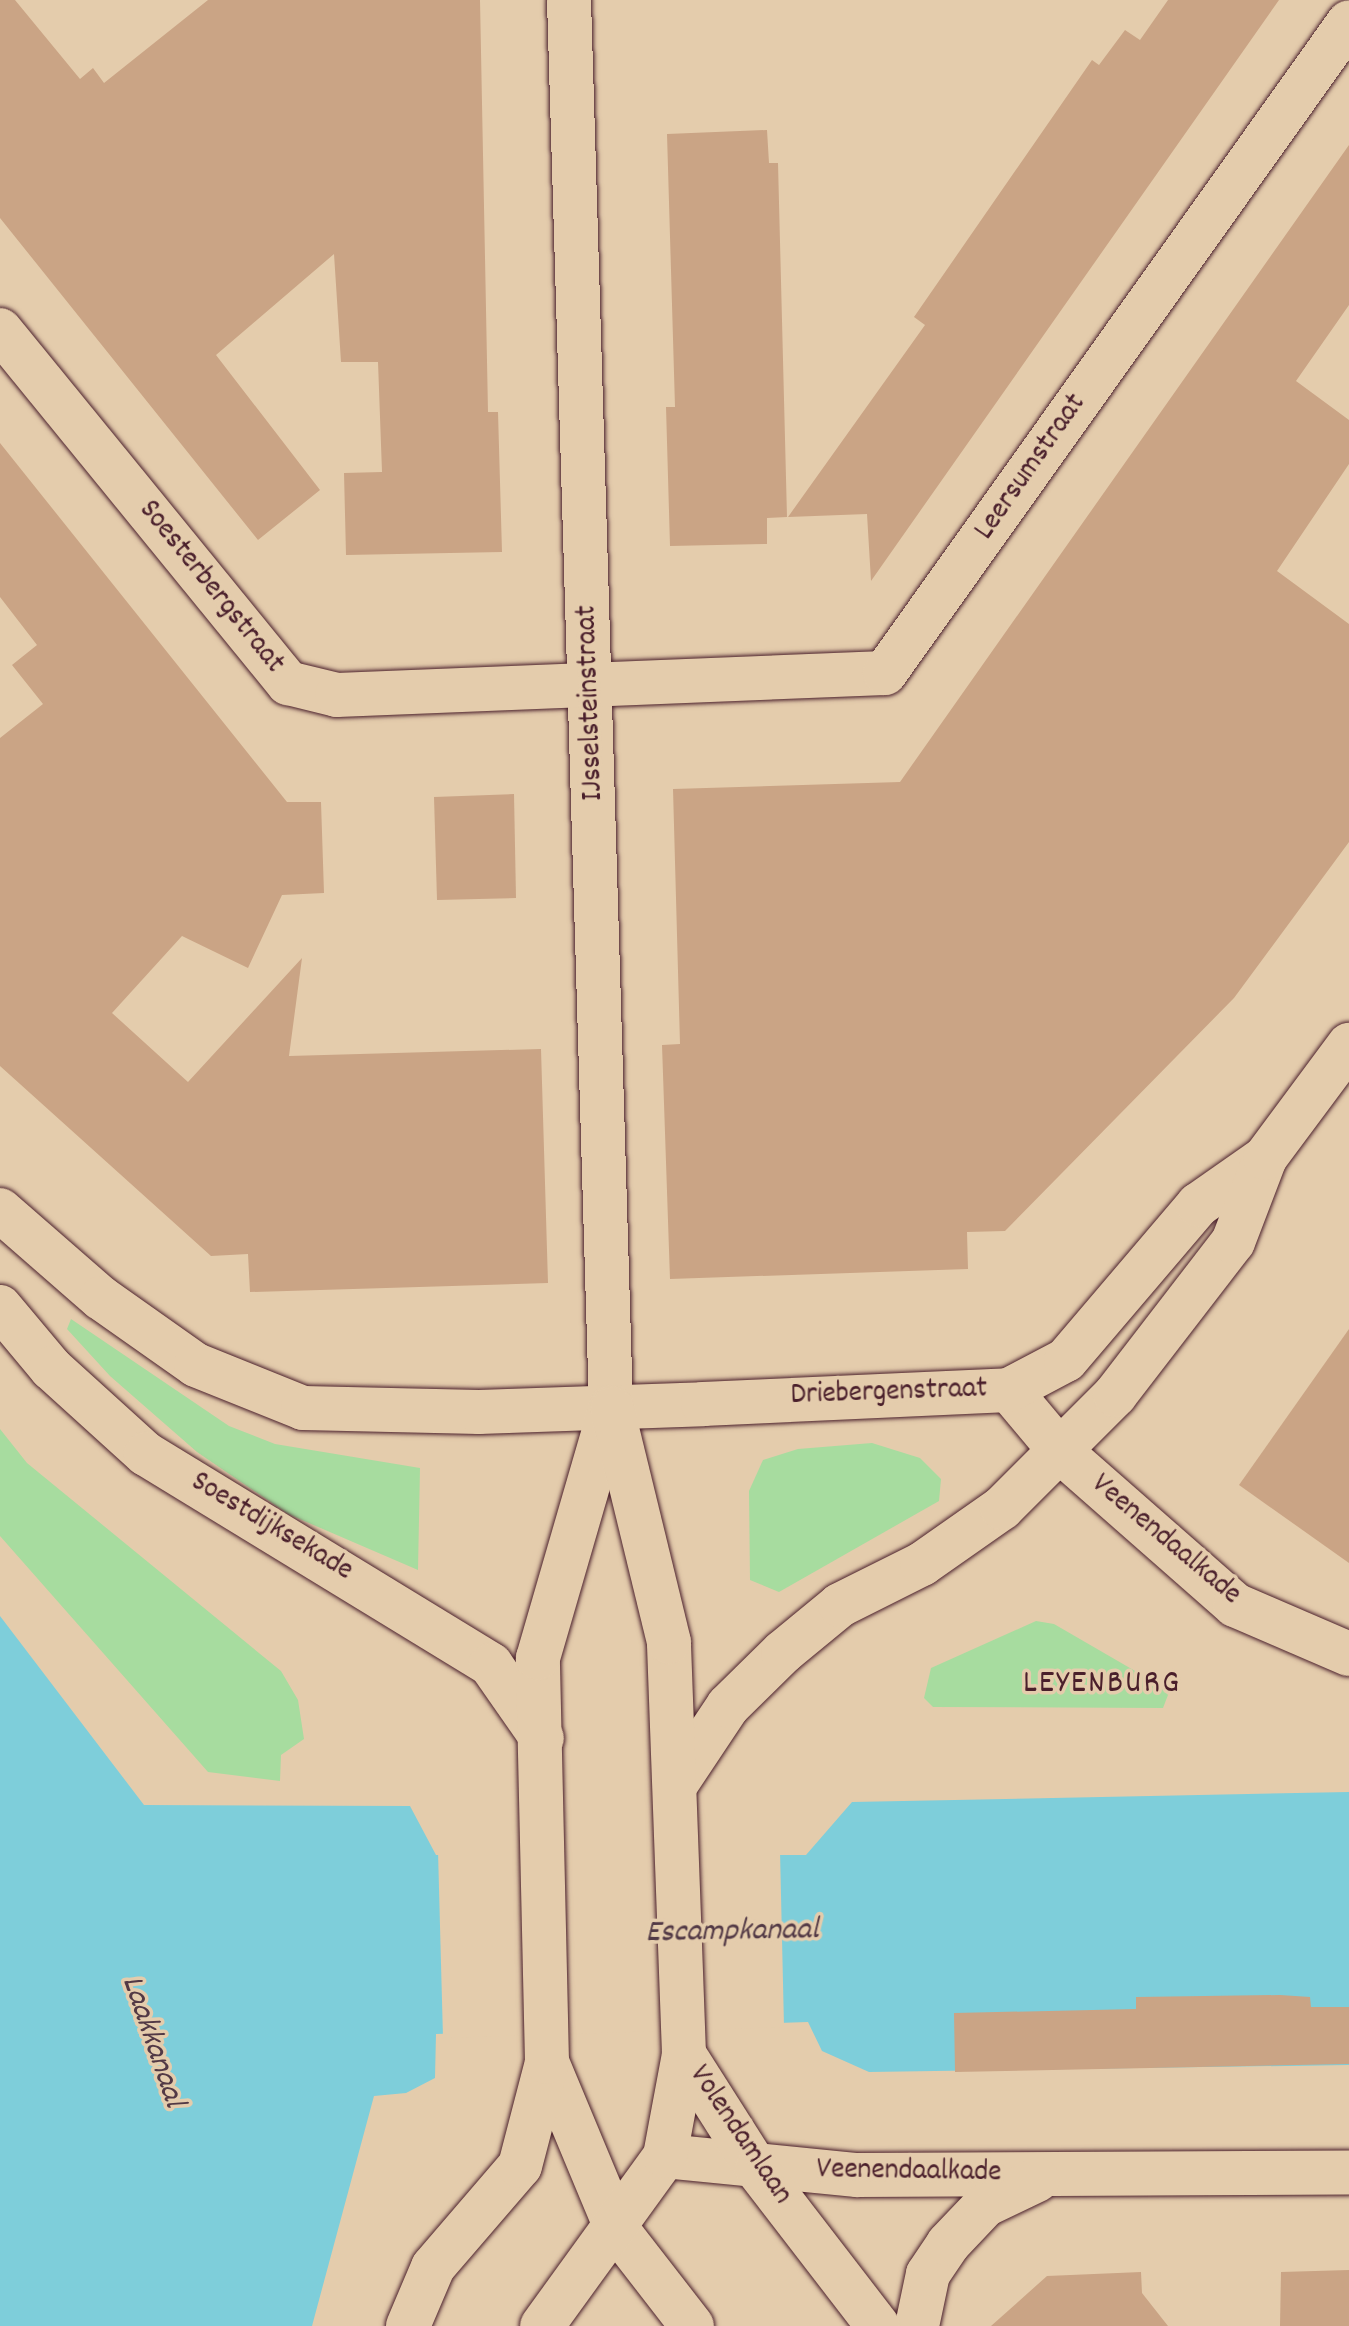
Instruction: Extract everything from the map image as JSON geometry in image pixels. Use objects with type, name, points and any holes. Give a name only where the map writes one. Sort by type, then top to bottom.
[{"type":"street","name":"IJsselsteinstraat","points":[[569,0],[592,683],[611,1407]]},
{"type":"street","name":"Leersumstraat","points":[[592,683],[885,673],[1349,22]]},
{"type":"street","name":"Soesterbergstraat","points":[[0,330],[288,683],[337,695],[592,683]]},
{"type":"street","name":"Driebergenstraat","points":[[1061,1452],[1115,1395],[1233,1242],[1265,1158],[1349,1045]]},
{"type":"street","name":"Driebergenstraat","points":[[611,1407],[1009,1390],[1066,1360],[1198,1205],[1265,1158]]},
{"type":"street","points":[[0,1210],[101,1298],[196,1365],[303,1408],[611,1407]]},
{"type":"street","name":"Soestdijksekade","points":[[0,1307],[51,1368],[146,1454],[491,1665],[544,1741]]},
{"type":"street","name":"Veenendaalkade","points":[[1009,1390],[1061,1452],[1235,1605],[1349,1654]]},
{"type":"street","points":[[408,2326],[433,2267],[520,2166],[547,2052],[547,1814],[538,1658],[611,1407]]},
{"type":"street","points":[[611,1407],[669,1642],[678,1797],[683,2045]]},
{"type":"street","points":[[678,1797],[728,1706],[783,1652],[840,1605],[922,1564],[1002,1508],[1061,1452]]},
{"type":"street","name":"Volendamlaan","points":[[616,2228],[665,2156],[683,2045]]},
{"type":"street","name":"Volendamlaan","points":[[683,2045],[757,2169],[868,2322]]},
{"type":"street","points":[[547,2052],[616,2228],[692,2326]]},
{"type":"street","name":"Veenendaalkade","points":[[665,2156],[757,2169],[1058,2174],[1349,2172]]},
{"type":"street","name":"Veenendaalkade","points":[[917,2326],[928,2274],[985,2205],[1058,2174]]},
{"type":"street","points":[[542,2326],[616,2228]]},
{"type":"green space","points":[[71,1319],[229,1426],[275,1444],[420,1468],[418,1570],[288,1514],[197,1452],[110,1376],[67,1329]]},
{"type":"green space","points":[[0,1429],[27,1463],[281,1671],[298,1700],[304,1739],[281,1755],[280,1781],[208,1772],[0,1536]]},
{"type":"green space","points":[[872,1443],[920,1458],[941,1479],[939,1501],[779,1592],[750,1580],[749,1491],[763,1460],[798,1449]]},
{"type":"green space","points":[[1036,1621],[1054,1624],[1161,1686],[1168,1695],[1163,1708],[933,1707],[924,1698],[931,1668]]},
{"type":"water","points":[[0,1616],[144,1805],[410,1806],[436,1855],[806,1855],[852,1802],[1349,1792],[1349,2065],[869,2072],[822,2051],[808,2022],[436,2034],[435,2078],[406,2093],[374,2096],[312,2326],[0,2326]]},
{"type":"pier","points":[[438,1851],[780,1851],[784,2027],[443,2038]]},
{"type":"building","points":[[0,0],[15,0],[80,79],[93,68],[104,83],[208,0],[480,0],[488,412],[498,412],[502,552],[346,555],[344,473],[382,472],[378,362],[341,362],[334,254],[216,355],[320,490],[258,540],[0,218]]},
{"type":"building","points":[[1168,0],[1279,0],[871,581],[867,514],[788,517],[925,325],[914,317],[1092,60],[1099,65],[1125,30],[1140,40]]},
{"type":"building","points":[[767,130],[769,163],[778,163],[787,517],[767,518],[767,544],[670,546],[666,407],[675,407],[667,134]]},
{"type":"building","points":[[1349,145],[1349,305],[1296,381],[1349,420],[1349,464],[1277,571],[1349,624],[1349,842],[1234,998],[1005,1231],[967,1232],[968,1269],[670,1279],[662,1045],[680,1044],[673,789],[900,782]]},
{"type":"building","points":[[0,443],[287,802],[321,802],[324,893],[282,895],[248,968],[182,936],[112,1013],[188,1082],[302,958],[289,1056],[541,1049],[548,1283],[250,1292],[248,1254],[211,1256],[0,1066],[0,738],[43,704],[12,665],[37,645],[0,597]]},
{"type":"building","points":[[514,794],[516,898],[437,900],[434,797]]},
{"type":"building","points":[[1349,1329],[1349,1563],[1239,1485]]},
{"type":"building","points":[[1136,1997],[1310,1997],[1311,2007],[1349,2007],[1349,2064],[955,2072],[954,2013],[1136,2009]]},
{"type":"building","points":[[1349,2270],[1349,2326],[1280,2326],[1281,2272]]},
{"type":"building","points":[[1141,2272],[1142,2293],[1168,2326],[991,2326],[1047,2276]]},
{"type":"district","name":"LEYENBURG","points":[[1102,1685]]},
{"type":"water label","name":"Escampkanaal","points":[[732,1933]]},
{"type":"water label","name":"Laakkanaal","points":[[151,2042]]}]
